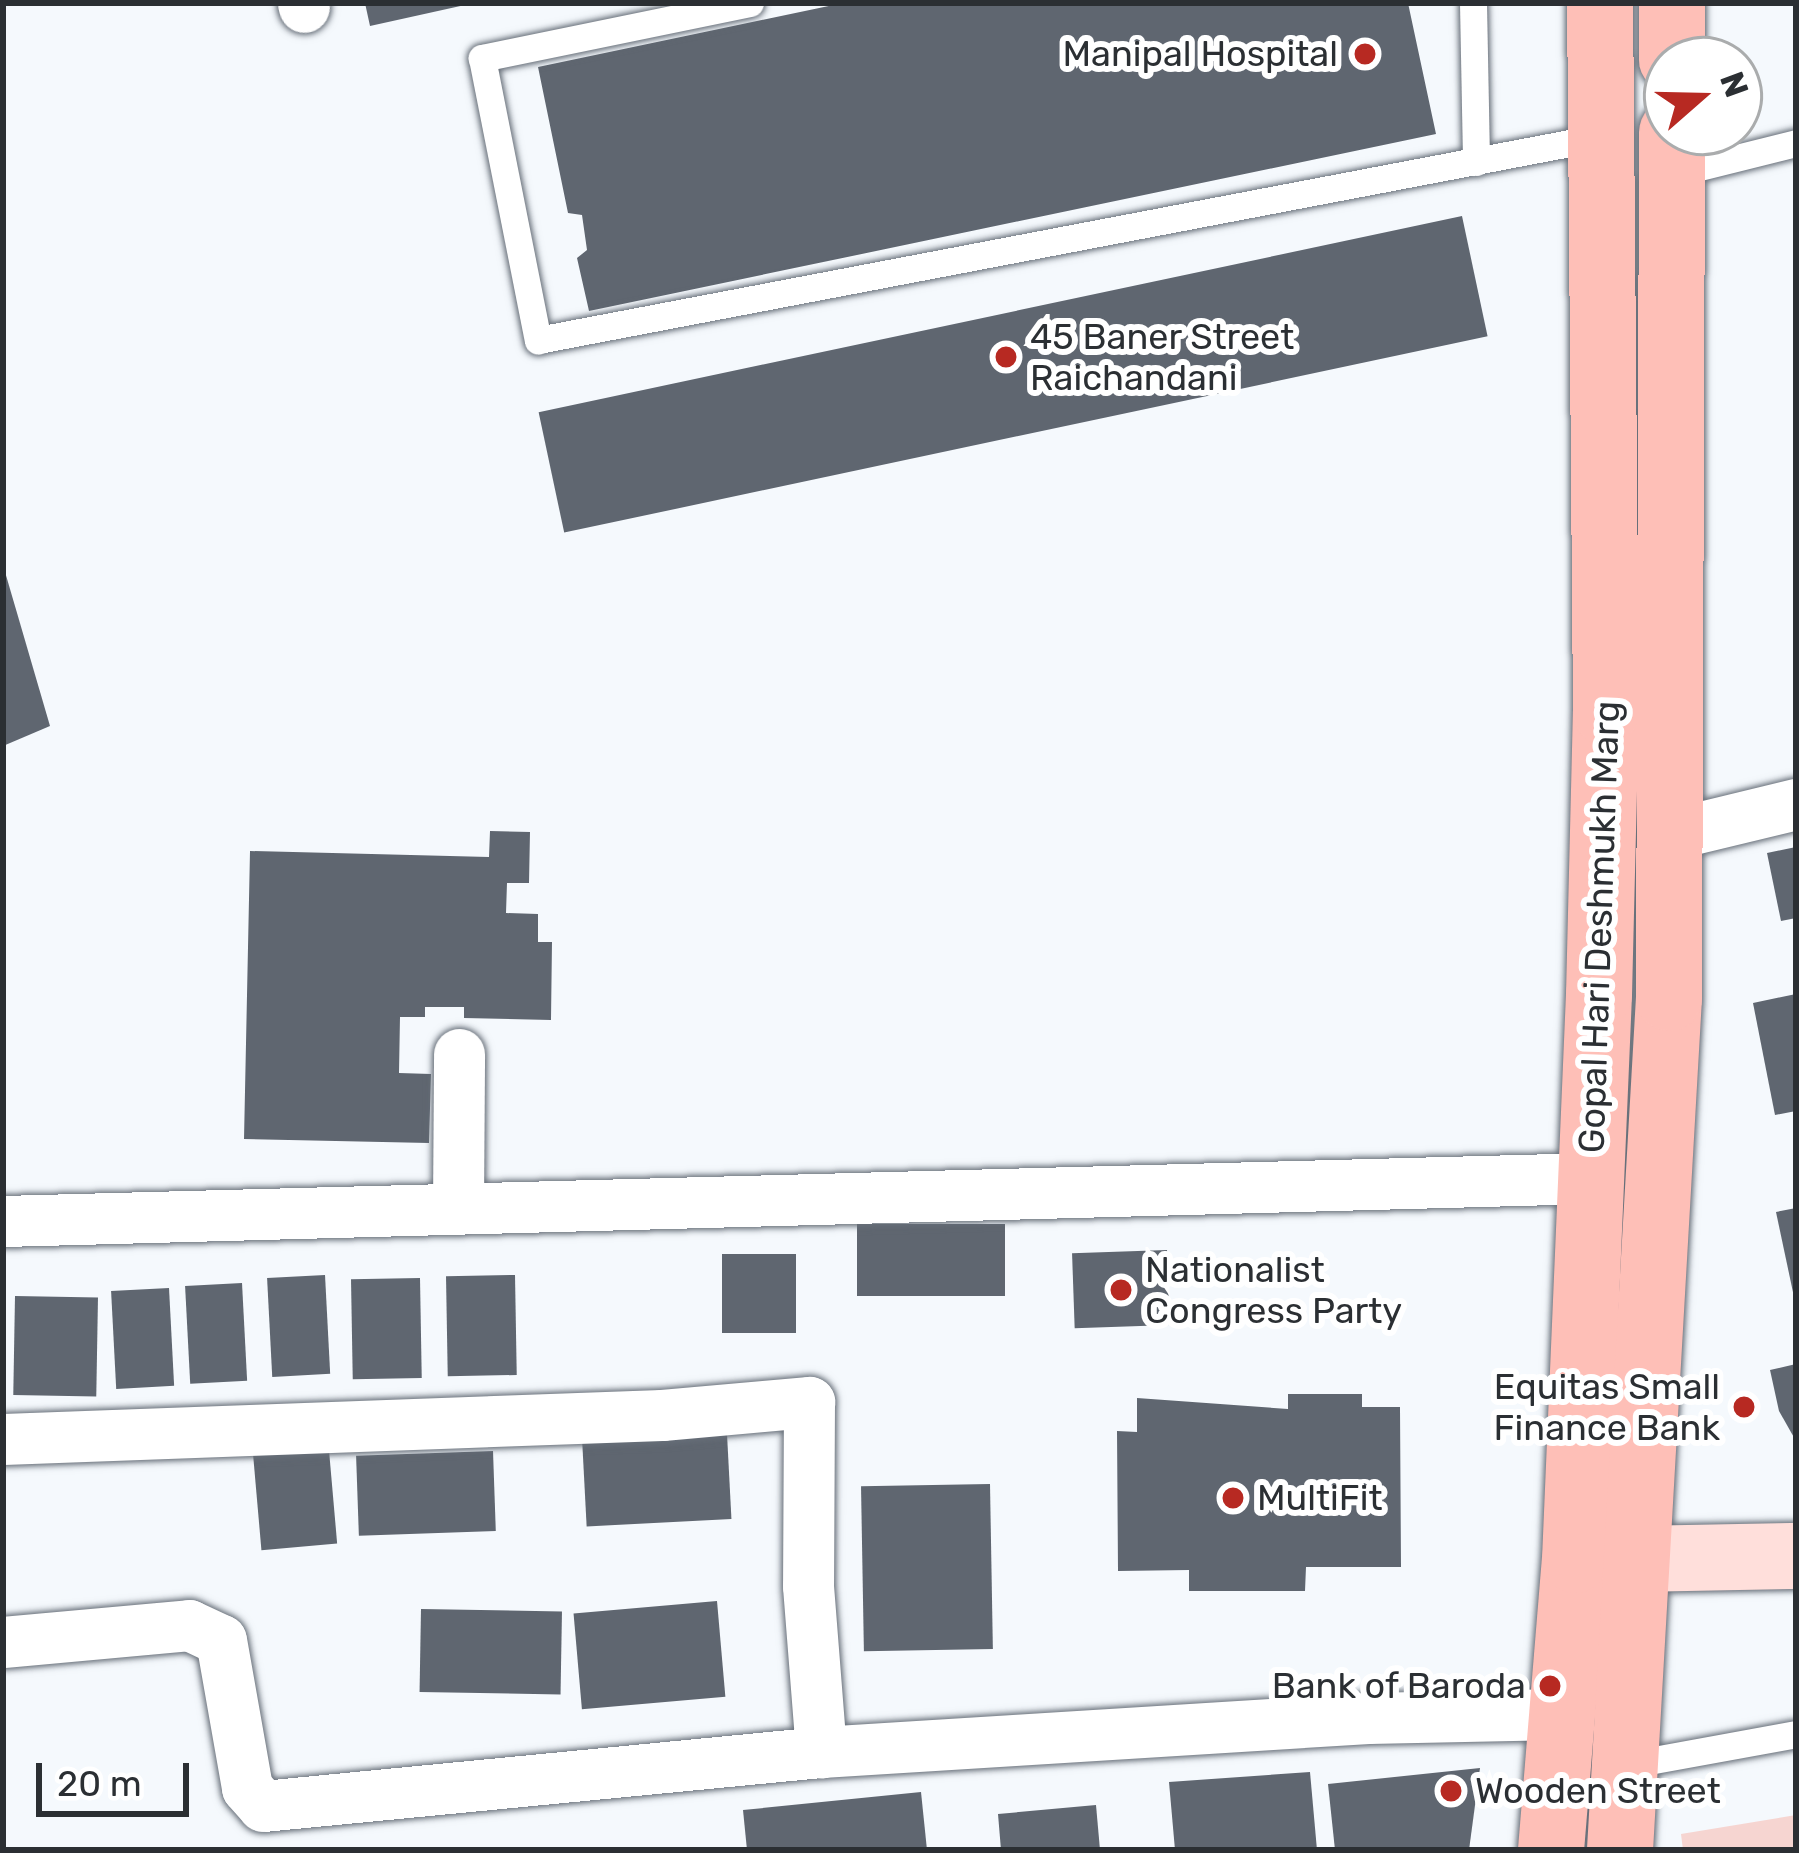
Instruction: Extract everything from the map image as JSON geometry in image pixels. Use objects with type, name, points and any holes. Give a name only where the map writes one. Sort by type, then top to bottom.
[{"type":"main road","name":"Gopal Hari Deshmukh Marg","points":[[1552,1850],[1575,1560],[1606,712],[1600,3]]},
{"type":"main road","points":[[1672,3],[1672,36]]},
{"type":"main road","name":"Gopal Hari Deshmukh Marg","points":[[1620,1850],[1640,1564],[1672,834],[1672,156]]},
{"type":"street","points":[[1672,834],[1796,804]]},
{"type":"street","points":[[458,1207],[460,1054]]},
{"type":"street","points":[[3,1221],[1592,1178]]},
{"type":"street","points":[[3,1439],[662,1415],[809,1402],[808,1586],[821,1752]]},
{"type":"street","points":[[1575,1560],[1640,1564],[1796,1556]]},
{"type":"street","points":[[3,1642],[189,1625],[221,1640],[247,1788],[263,1806],[821,1752],[1368,1718],[1561,1714]]},
{"type":"lane","points":[[750,3],[482,58],[538,340],[1601,137]]},
{"type":"lane","points":[[1473,3],[1476,162]]},
{"type":"lane","points":[[1763,146],[1796,143]]},
{"type":"lane","points":[[1627,1765],[1796,1734]]},
{"type":"shaded area","points":[[1796,1815],[1796,1850],[1683,1850],[1681,1834]]},
{"type":"building","points":[[365,3],[465,3],[465,5],[370,26]]},
{"type":"building","name":"Manipal Hospital","points":[[843,3],[1408,3],[1436,134],[589,311],[577,258],[587,250],[582,215],[568,213],[538,67]]},
{"type":"building","name":"45 Baner Street Raichandani","points":[[1462,216],[1488,336],[564,533],[539,412]]},
{"type":"building","points":[[3,565],[50,726],[3,746]]},
{"type":"building","points":[[490,831],[530,832],[529,883],[507,883],[506,913],[538,914],[538,942],[552,942],[551,1020],[464,1018],[464,1007],[425,1007],[425,1017],[400,1017],[399,1073],[431,1074],[429,1143],[244,1139],[250,851],[489,857]]},
{"type":"building","points":[[1796,847],[1796,918],[1781,921],[1767,853]]},
{"type":"building","points":[[1796,994],[1796,1111],[1775,1115],[1753,1003]]},
{"type":"building","points":[[1796,1208],[1796,1297],[1794,1297],[1776,1212]]},
{"type":"building","points":[[857,1224],[1005,1224],[1005,1296],[857,1296]]},
{"type":"building","name":"Nationalist Congress Party","points":[[1167,1250],[1170,1325],[1075,1328],[1072,1253]]},
{"type":"building","points":[[722,1254],[796,1254],[796,1333],[722,1333]]},
{"type":"building","points":[[325,1275],[330,1374],[272,1377],[267,1278]]},
{"type":"building","points":[[515,1275],[517,1375],[448,1376],[446,1276]]},
{"type":"building","points":[[420,1278],[422,1378],[353,1379],[351,1279]]},
{"type":"building","points":[[242,1283],[247,1381],[190,1384],[185,1286]]},
{"type":"building","points":[[169,1288],[174,1386],[116,1389],[111,1291]]},
{"type":"building","points":[[15,1296],[98,1297],[96,1396],[13,1395]]},
{"type":"building","points":[[1796,1364],[1796,1441],[1779,1411],[1770,1370]]},
{"type":"building","points":[[1288,1394],[1362,1394],[1362,1407],[1400,1407],[1401,1567],[1306,1567],[1305,1591],[1189,1591],[1189,1570],[1118,1571],[1117,1431],[1137,1432],[1137,1398],[1288,1409]]},
{"type":"building","points":[[727,1434],[731,1519],[587,1526],[582,1442]]},
{"type":"building","points":[[328,1439],[337,1544],[261,1550],[252,1446]]},
{"type":"building","points":[[493,1451],[496,1531],[359,1536],[356,1456]]},
{"type":"building","points":[[990,1484],[993,1649],[864,1651],[861,1486]]},
{"type":"building","points":[[717,1601],[725,1697],[582,1709],[574,1614]]},
{"type":"building","points":[[421,1609],[562,1611],[561,1694],[420,1692]]},
{"type":"building","points":[[1480,1768],[1469,1850],[1335,1850],[1328,1784]]},
{"type":"building","points":[[1310,1772],[1317,1850],[1175,1850],[1169,1782]]},
{"type":"building","points":[[921,1792],[927,1850],[747,1850],[743,1810]]},
{"type":"building","points":[[1096,1805],[1100,1850],[1001,1850],[998,1814]]},
{"type":"place","name":"Manipal Hospital","points":[[1365,54]]},
{"type":"place","name":"45 Baner Street Raichandani","points":[[1006,357]]},
{"type":"place","name":"Nationalist Congress Party","points":[[1121,1290]]},
{"type":"place","name":"Equitas Small Finance Bank","points":[[1744,1407]]},
{"type":"place","name":"MultiFit","points":[[1233,1498]]},
{"type":"place","name":"Bank of Baroda","points":[[1550,1686]]},
{"type":"place","name":"Wooden Street","points":[[1451,1791]]}]
